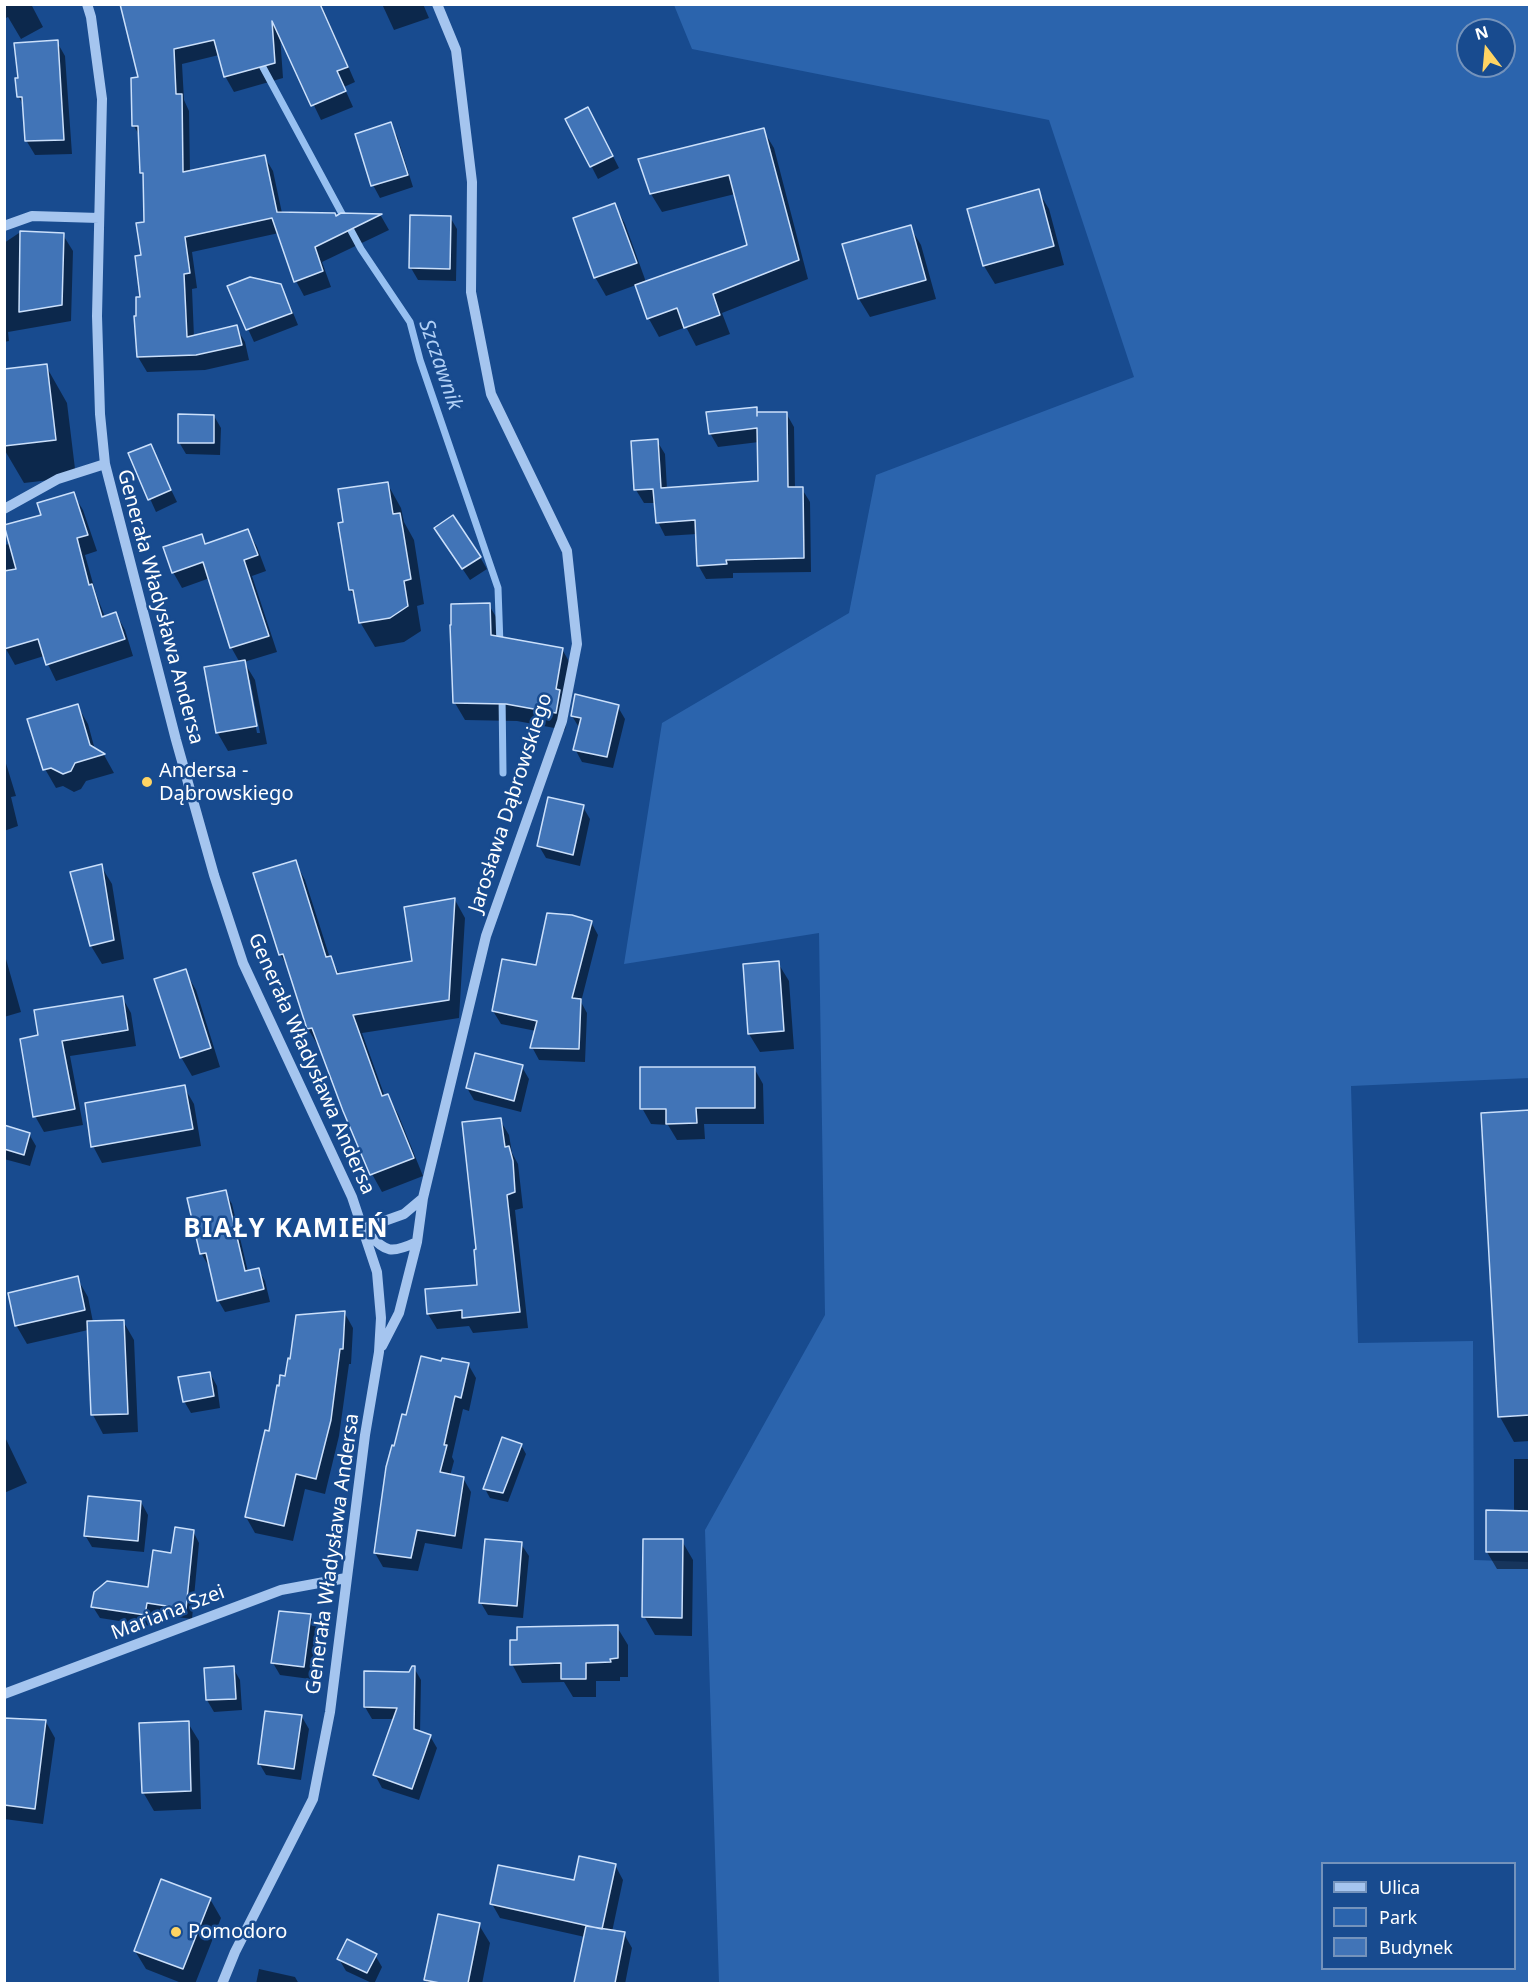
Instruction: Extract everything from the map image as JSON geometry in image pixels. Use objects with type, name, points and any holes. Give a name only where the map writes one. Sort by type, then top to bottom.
[{"type":"street","name":"Generała Władysława Andersa","points":[[87,4],[102,99],[97,277],[98,360],[105,464],[214,874],[243,963],[352,1197],[377,1272],[381,1318],[379,1352],[346,1578],[330,1712],[313,1799],[235,1952],[222,1983]]},
{"type":"street","name":"Jarosława Dąbrowskiego","points":[[379,1352],[399,1313],[417,1242],[423,1198],[486,936],[562,721],[577,644],[567,551],[491,394],[471,292],[472,182],[456,50],[437,4]]},
{"type":"street","points":[[4,226],[32,216],[99,218]]},
{"type":"street","points":[[4,509],[58,479],[105,464]]},
{"type":"street","points":[[417,1242],[395,1251],[385,1249],[363,1229],[404,1214],[423,1198]]},
{"type":"street","name":"Mariana Szei","points":[[4,1694],[280,1590],[346,1578]]},
{"type":"green space","points":[[674,5],[1529,5],[1529,1078],[1351,1086],[1358,1343],[1473,1341],[1474,1560],[1529,1562],[1529,1983],[719,1983],[705,1530],[825,1315],[819,933],[624,964],[662,723],[849,613],[876,475],[1134,377],[1049,120],[692,49]]},
{"type":"building","points":[[120,4],[320,4],[348,67],[337,71],[346,91],[311,106],[272,21],[275,63],[224,77],[214,40],[174,49],[176,94],[182,94],[183,172],[265,155],[277,212],[335,213],[336,216],[341,213],[382,214],[315,247],[323,271],[294,282],[272,218],[185,237],[190,273],[184,274],[187,337],[237,325],[242,345],[196,355],[137,357],[134,316],[136,316],[136,297],[140,297],[135,256],[141,255],[136,223],[144,222],[143,173],[140,173],[138,126],[132,126],[131,78],[138,77]]},
{"type":"building","points":[[58,40],[64,140],[25,141],[22,97],[17,97],[15,78],[18,78],[14,43]]},
{"type":"building","points":[[588,107],[613,156],[590,167],[565,119]]},
{"type":"building","points":[[391,122],[408,175],[371,186],[355,134]]},
{"type":"building","points":[[764,128],[799,260],[713,294],[720,315],[684,328],[677,308],[647,319],[635,285],[747,245],[729,175],[650,194],[638,159]]},
{"type":"building","points":[[1039,189],[1054,246],[983,266],[967,209]]},
{"type":"building","points":[[615,203],[637,263],[594,278],[573,218]]},
{"type":"building","points":[[410,215],[451,216],[450,269],[409,268]]},
{"type":"building","points":[[911,225],[926,280],[858,299],[842,244]]},
{"type":"building","points":[[20,231],[64,233],[62,305],[19,312]]},
{"type":"building","points":[[250,277],[281,284],[292,313],[246,330],[227,286]]},
{"type":"building","points":[[47,364],[56,440],[4,446],[4,369]]},
{"type":"building","points":[[757,407],[757,412],[787,412],[788,487],[803,487],[804,558],[726,560],[727,564],[697,566],[695,520],[656,523],[653,489],[634,490],[631,441],[658,439],[661,488],[758,481],[757,428],[709,434],[706,412]]},
{"type":"building","points":[[178,414],[214,415],[214,443],[178,443]]},
{"type":"building","points":[[151,444],[171,490],[148,500],[128,453]]},
{"type":"building","points":[[388,482],[393,514],[400,513],[411,579],[404,581],[408,606],[390,618],[359,623],[353,590],[349,590],[338,523],[343,522],[338,489]]},
{"type":"building","points":[[74,492],[88,535],[77,538],[89,585],[92,584],[102,617],[116,612],[125,639],[46,665],[38,639],[4,649],[4,571],[16,569],[4,525],[41,515],[37,503]]},
{"type":"building","points":[[453,515],[481,557],[462,569],[434,528]]},
{"type":"building","points":[[248,529],[258,555],[244,560],[269,636],[230,648],[203,562],[172,573],[163,547],[202,534],[205,544]]},
{"type":"building","points":[[490,603],[491,635],[563,648],[556,689],[560,690],[556,713],[506,704],[453,703],[451,604]]},
{"type":"building","points":[[245,660],[257,726],[216,733],[204,667]]},
{"type":"building","points":[[575,694],[619,705],[607,757],[573,750],[581,718],[571,716]]},
{"type":"building","points":[[78,704],[90,745],[105,754],[75,763],[71,771],[63,774],[51,768],[43,770],[27,719]]},
{"type":"building","points":[[548,797],[584,805],[573,855],[537,846]]},
{"type":"building","points":[[296,860],[326,957],[331,956],[337,974],[412,961],[404,907],[455,898],[449,1000],[353,1015],[382,1096],[388,1094],[414,1158],[370,1175],[312,1028],[307,1029],[283,954],[279,955],[253,873]]},
{"type":"building","points":[[102,864],[114,940],[90,946],[70,872]]},
{"type":"building","points":[[547,913],[572,915],[592,921],[572,998],[581,999],[579,1049],[530,1048],[537,1021],[492,1011],[502,959],[536,965]]},
{"type":"building","points":[[779,961],[784,1031],[748,1034],[743,964]]},
{"type":"building","points":[[186,969],[211,1048],[180,1058],[154,979]]},
{"type":"building","points":[[123,996],[128,1030],[62,1041],[75,1109],[33,1117],[20,1039],[38,1035],[34,1010]]},
{"type":"building","points":[[475,1053],[523,1065],[514,1101],[466,1088]]},
{"type":"building","points":[[640,1067],[755,1067],[755,1108],[696,1108],[697,1123],[666,1124],[666,1109],[640,1109]]},
{"type":"building","points":[[185,1085],[193,1129],[91,1147],[85,1103]]},
{"type":"building","points":[[1530,1110],[1530,1415],[1498,1417],[1481,1113]]},
{"type":"building","points":[[501,1118],[505,1147],[509,1146],[513,1161],[515,1192],[507,1195],[520,1312],[462,1318],[462,1310],[427,1314],[425,1289],[477,1285],[474,1250],[476,1249],[462,1122]]},
{"type":"building","points":[[4,1125],[30,1133],[24,1155],[4,1149]]},
{"type":"building","points":[[226,1190],[245,1271],[259,1268],[264,1289],[217,1301],[206,1253],[200,1254],[187,1198]]},
{"type":"building","points":[[78,1276],[85,1310],[15,1326],[8,1293]]},
{"type":"building","points":[[345,1311],[343,1349],[340,1349],[331,1420],[316,1479],[296,1474],[284,1526],[245,1517],[265,1430],[269,1431],[277,1385],[279,1386],[280,1375],[285,1376],[288,1358],[290,1359],[296,1315]]},
{"type":"building","points":[[124,1320],[128,1414],[91,1415],[87,1321]]},
{"type":"building","points":[[421,1356],[441,1361],[442,1358],[469,1363],[461,1398],[455,1396],[440,1472],[464,1477],[455,1536],[417,1530],[411,1558],[374,1553],[386,1467],[402,1414],[406,1415]]},
{"type":"building","points":[[210,1372],[214,1396],[183,1402],[178,1377]]},
{"type":"building","points":[[502,1437],[522,1444],[503,1493],[483,1489]]},
{"type":"building","points":[[88,1496],[141,1501],[138,1541],[84,1536]]},
{"type":"building","points":[[1486,1510],[1530,1511],[1530,1552],[1486,1552]]},
{"type":"building","points":[[175,1527],[194,1530],[186,1609],[147,1603],[145,1615],[91,1607],[94,1592],[107,1581],[148,1587],[153,1550],[171,1553]]},
{"type":"building","points":[[485,1539],[522,1542],[517,1606],[479,1603]]},
{"type":"building","points":[[643,1539],[683,1539],[682,1618],[642,1617]]},
{"type":"building","points":[[279,1611],[311,1614],[304,1667],[271,1663]]},
{"type":"building","points":[[618,1625],[618,1658],[610,1659],[611,1662],[586,1663],[586,1679],[561,1679],[561,1663],[510,1665],[510,1640],[517,1640],[517,1627]]},
{"type":"building","points":[[234,1666],[236,1699],[206,1700],[204,1668]]},
{"type":"building","points":[[412,1666],[415,1666],[414,1729],[431,1735],[412,1789],[373,1775],[397,1708],[364,1707],[364,1671],[409,1672]]},
{"type":"building","points":[[265,1711],[302,1715],[294,1769],[258,1764]]},
{"type":"building","points":[[4,1718],[46,1720],[35,1809],[4,1805]]},
{"type":"building","points":[[189,1721],[191,1791],[142,1793],[139,1723]]},
{"type":"building","points":[[579,1856],[616,1864],[602,1929],[490,1904],[498,1865],[574,1880]]},
{"type":"building","points":[[161,1879],[211,1898],[183,1969],[134,1951]]},
{"type":"building","points":[[438,1914],[480,1923],[468,1983],[440,1983],[424,1980]]},
{"type":"building","points":[[586,1926],[625,1932],[615,1983],[574,1983]]},
{"type":"building","points":[[347,1939],[377,1954],[367,1973],[337,1959]]},
{"type":"waterway","name":"Szczawnik","points":[[259,60],[361,249],[410,322],[420,360],[498,588],[500,645]]},
{"type":"waterway","name":"Szczawnik","points":[[502,695],[503,773]]},
{"type":"place","name":"Andersa - Dąbrowskiego","points":[[147,782]]},
{"type":"place","name":"Pomodoro","points":[[176,1932]]},
{"type":"district","name":"BIAŁY KAMIEŃ","points":[[286,1230]]}]
